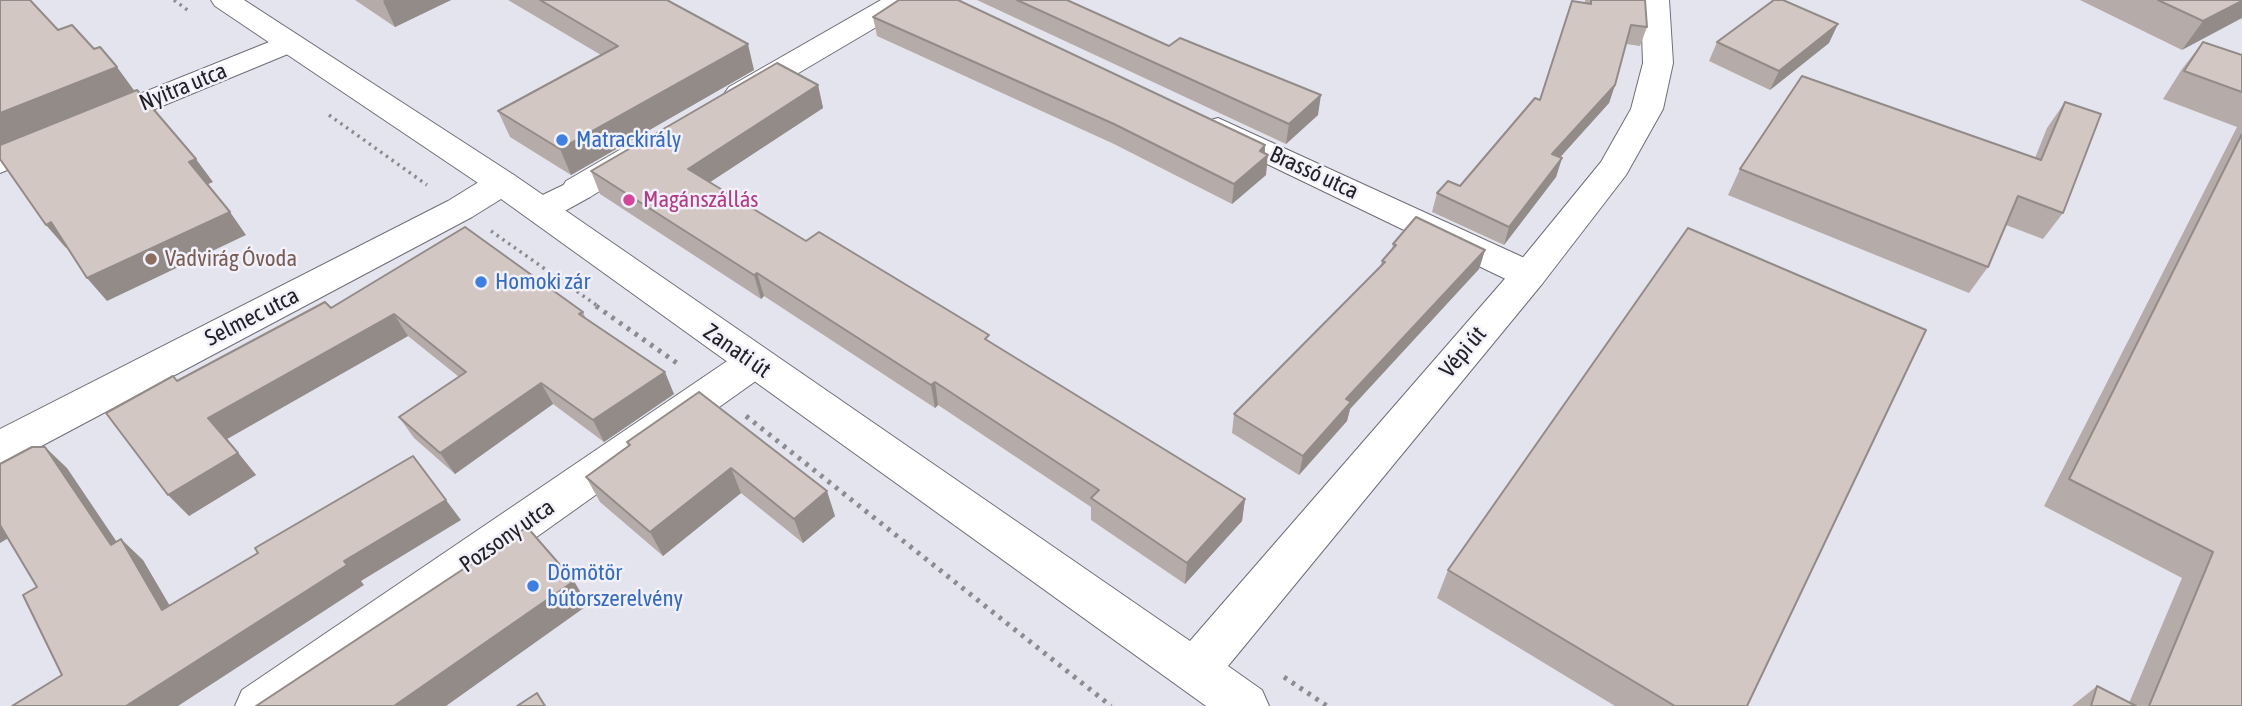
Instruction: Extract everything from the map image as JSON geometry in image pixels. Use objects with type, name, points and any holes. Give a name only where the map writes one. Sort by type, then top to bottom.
[{"type":"street","points":[[710,112],[902,0]]},
{"type":"street","name":"Vépi út","points":[[1195,670],[1529,275],[1614,167],[1647,109],[1658,64],[1651,2]]},
{"type":"street","name":"Zanati út","points":[[211,9],[289,43],[502,183],[753,363],[1242,705]]},
{"type":"street","name":"Nyitra utca","points":[[0,162],[289,43]]},
{"type":"street","name":"Brassó utca","points":[[1188,114],[1529,275]]},
{"type":"street","points":[[540,210],[662,140]]},
{"type":"street","name":"Selmec utca","points":[[0,448],[460,209],[502,183]]},
{"type":"street","name":"Pozsony utca","points":[[259,706],[528,522],[753,363]]},
{"type":"path","points":[[174,0],[211,9]]},
{"type":"path","points":[[317,107],[713,390],[1111,706]]},
{"type":"building","points":[[0,0],[30,0],[58,30],[72,25],[94,49],[100,47],[117,67],[0,113]]},
{"type":"building","points":[[540,0],[667,0],[748,44],[560,149],[498,111],[618,46]]},
{"type":"building","points":[[899,0],[958,0],[1265,145],[1260,151],[1268,155],[1234,184],[1114,124],[873,17]]},
{"type":"building","points":[[1017,0],[1067,0],[1169,46],[1180,38],[1321,95],[1289,124]]},
{"type":"building","points":[[1591,0],[1645,0],[1647,27],[1631,25],[1615,85],[1552,154],[1562,158],[1509,227],[1437,193],[1448,181],[1460,186],[1535,98],[1540,100],[1572,1],[1591,4]]},
{"type":"building","points":[[1774,0],[1783,0],[1838,24],[1779,71],[1717,42]]},
{"type":"building","points":[[2158,0],[2242,0],[2242,1],[2203,21]]},
{"type":"building","points":[[2203,42],[2242,55],[2242,92],[2184,71]]},
{"type":"building","points":[[777,63],[818,85],[688,169],[806,241],[819,232],[989,335],[985,339],[1245,499],[1187,563],[1091,498],[1099,490],[935,382],[931,385],[757,273],[754,275],[591,171]]},
{"type":"building","points":[[1802,76],[2041,160],[2065,102],[2101,114],[2063,213],[2018,196],[1988,267],[1740,169]]},
{"type":"building","points":[[137,90],[196,159],[189,162],[230,212],[87,278],[51,222],[46,225],[0,159],[0,145]]},
{"type":"building","points":[[2242,134],[2242,706],[2149,706],[2213,552],[2069,479]]},
{"type":"building","points":[[1416,217],[1485,250],[1346,399],[1351,402],[1303,456],[1234,414],[1385,262],[1382,261],[1396,245],[1393,244]]},
{"type":"building","points":[[465,227],[583,312],[579,314],[665,372],[593,420],[541,383],[440,453],[399,417],[466,372],[394,314],[208,418],[238,453],[168,495],[106,413],[173,376],[177,381],[325,302],[331,308]]},
{"type":"building","points":[[1688,228],[1926,330],[1747,706],[1675,706],[1448,570]]},
{"type":"building","points":[[699,392],[827,491],[794,519],[731,468],[650,532],[586,477],[630,445],[627,442]]},
{"type":"building","points":[[32,447],[45,447],[111,545],[121,539],[162,610],[258,553],[255,548],[413,456],[446,500],[344,561],[347,565],[126,706],[12,706],[62,675],[23,595],[37,587],[0,525],[0,464]]},
{"type":"building","points":[[527,527],[574,581],[394,706],[256,706]]},
{"type":"building","points":[[2097,686],[2136,706],[2091,706]]},
{"type":"building","points":[[537,693],[545,706],[517,706]]},
{"type":"place","name":"Matrackirály","points":[[562,140]]},
{"type":"place","name":"Magánszállás","points":[[629,200]]},
{"type":"place","name":"Vadvirág Óvoda","points":[[151,259]]},
{"type":"place","name":"Homoki zár","points":[[481,282]]},
{"type":"place","name":"Dömötör bútorszerelvény","points":[[533,586]]}]
